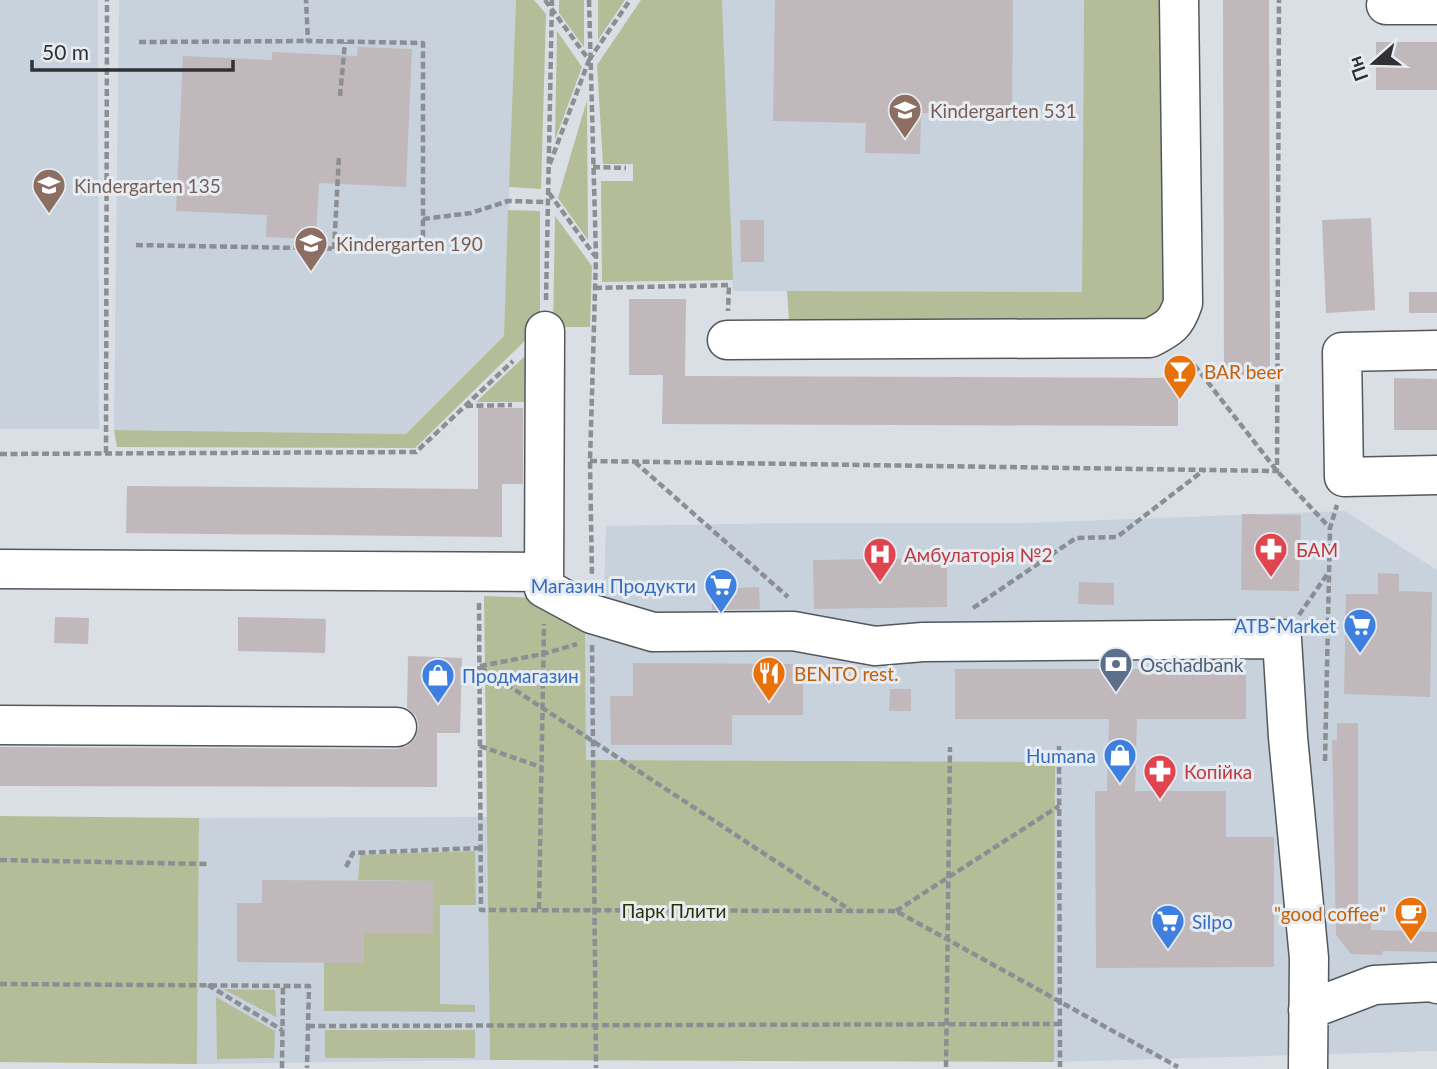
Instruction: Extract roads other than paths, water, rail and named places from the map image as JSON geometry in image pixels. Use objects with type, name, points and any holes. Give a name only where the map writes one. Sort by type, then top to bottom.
[{"type":"lane","points":[[727,340],[1150,338],[1167,330],[1178,319],[1183,303],[1179,0]]},
{"type":"lane","points":[[1385,5],[1437,5]]},
{"type":"lane","points":[[544,580],[545,331]]},
{"type":"lane","points":[[1437,350],[1342,352],[1345,477],[1437,475]]},
{"type":"lane","points":[[0,569],[479,572],[544,580],[592,627],[653,632],[793,631],[875,646],[923,642],[1282,639],[1288,737],[1309,958],[1308,1069]]},
{"type":"lane","points":[[0,725],[397,727]]},
{"type":"lane","points":[[1308,1010],[1374,985],[1437,984]]},
{"type":"place","name":"Kindergarten 531","points":[[905,140]]},
{"type":"place","name":"Kindergarten 135","points":[[49,215]]},
{"type":"place","name":"Kindergarten 190","points":[[311,273]]},
{"type":"place","name":"BAR beer","points":[[1180,401]]},
{"type":"place","name":"БАМ","points":[[1271,579]]},
{"type":"place","name":"Амбулаторія №2","points":[[880,584]]},
{"type":"place","name":"Магазин Продукти","points":[[721,615]]},
{"type":"place","name":"ATB-Market","points":[[1360,655]]},
{"type":"place","name":"Oschadbank","points":[[1116,694]]},
{"type":"place","name":"BENTO rest.","points":[[769,703]]},
{"type":"place","name":"Продмагазин","points":[[438,705]]},
{"type":"place","name":"Humana","points":[[1120,785]]},
{"type":"place","name":"Копійка","points":[[1160,801]]},
{"type":"place","name":"\"good coffee\"","points":[[1411,943]]},
{"type":"place","name":"Silpo","points":[[1168,951]]},
{"type":"park label","name":"Парк Плити","points":[[674,910]]}]
